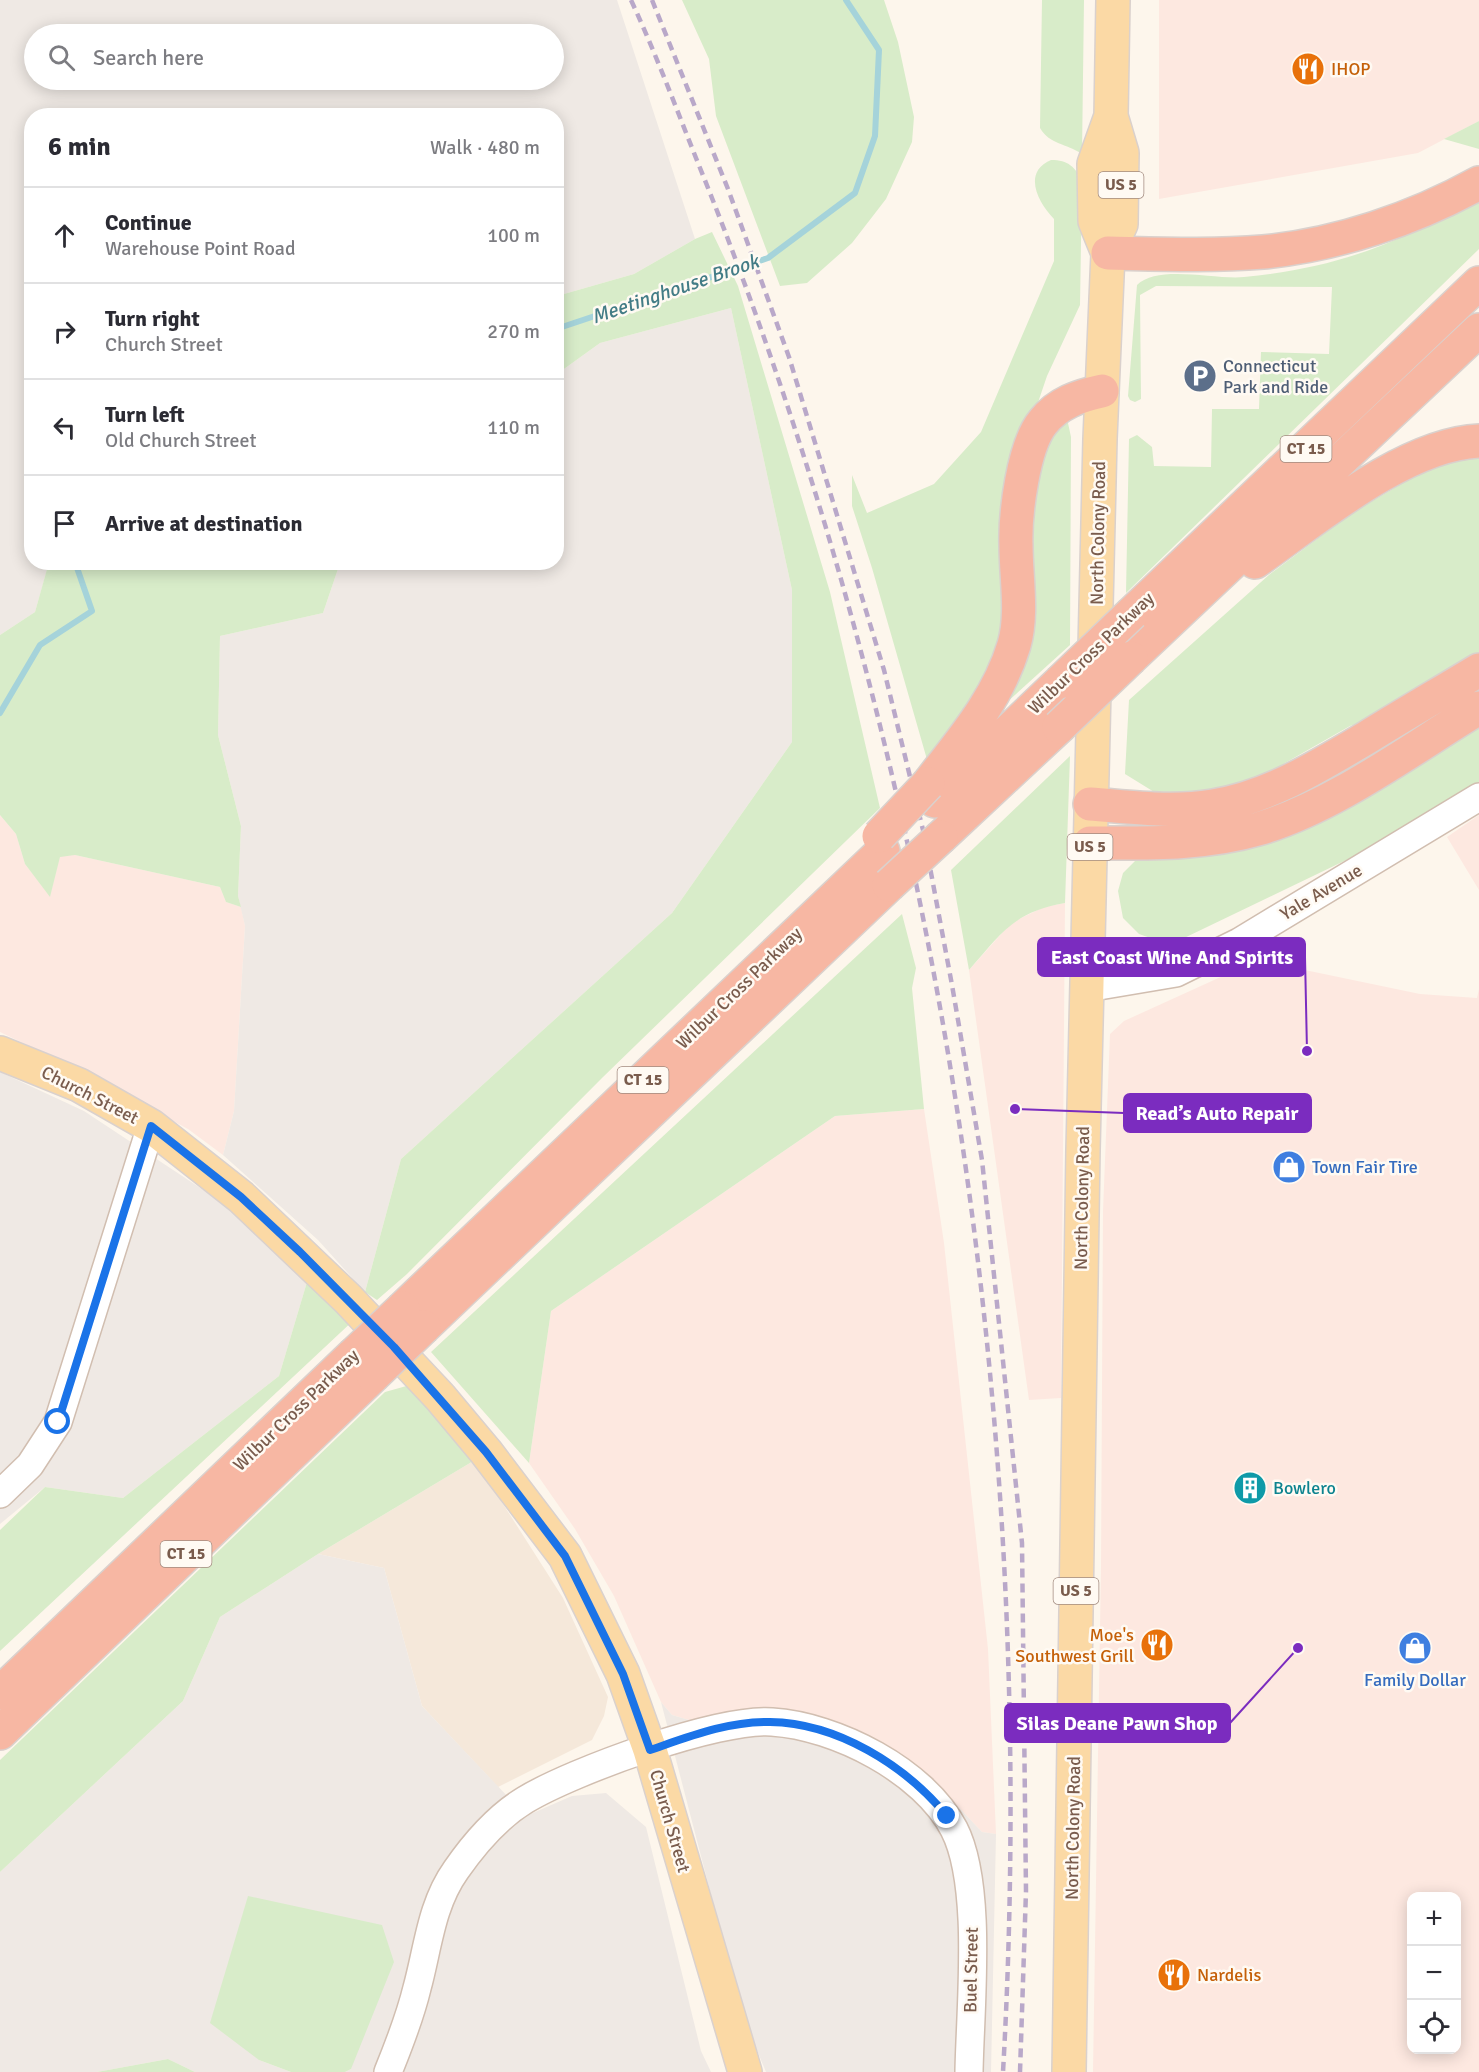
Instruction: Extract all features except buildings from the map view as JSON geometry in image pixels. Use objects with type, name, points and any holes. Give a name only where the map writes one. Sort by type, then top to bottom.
[{"type":"highway","points":[[1108,253],[1264,252],[1313,244],[1392,221],[1479,183]]},
{"type":"highway","name":"Wilbur Cross Parkway","points":[[0,1732],[930,794],[1060,682],[1479,283]]},
{"type":"highway","name":"Wilbur Cross Parkway","points":[[413,1318],[1059,728],[1479,330]]},
{"type":"highway","points":[[930,794],[995,692],[1015,642],[1018,593],[1017,510],[1030,451],[1041,423],[1056,409],[1078,396],[1102,391]]},
{"type":"highway","points":[[1161,629],[1377,479],[1424,454],[1452,444],[1479,441]]},
{"type":"highway","points":[[1090,804],[1177,810],[1213,806],[1248,798],[1316,767],[1479,670]]},
{"type":"highway","points":[[1090,843],[1179,843],[1258,829],[1298,814],[1334,796],[1479,708]]},
{"type":"highway","name":"Wilbur Cross Parkway","points":[[0,1693],[363,1366]]},
{"type":"main road","name":"North Colony Road","points":[[1069,2072],[1090,804],[1108,253],[1121,224],[1122,153],[1111,116],[1113,0]]},
{"type":"main road","name":"Church Street","points":[[0,1053],[79,1085],[151,1126],[241,1197],[308,1259],[394,1347],[486,1452],[565,1556],[623,1674],[650,1750],[745,2072]]},
{"type":"street","name":"Yale Avenue","points":[[1088,988],[1176,973],[1239,942],[1479,797]]},
{"type":"street","points":[[0,1494],[30,1465],[58,1422],[151,1126]]},
{"type":"street","name":"Buel Street","points":[[388,2072],[417,1989],[432,1920],[454,1872],[497,1820],[525,1800],[561,1782],[707,1731],[751,1723],[792,1724],[850,1741],[887,1764],[933,1799],[956,1832],[967,1869],[972,1919],[969,2072]]},
{"type":"shaded area","points":[[0,0],[617,0],[695,239],[634,274],[564,294],[564,108],[24,108],[24,570],[47,570],[35,612],[0,635]]},
{"type":"shaded area","points":[[1159,0],[1479,0],[1479,121],[1418,153],[1159,199]]},
{"type":"shaded area","points":[[731,308],[792,590],[792,742],[672,913],[401,1159],[365,1292],[318,1240],[223,1155],[234,1111],[245,926],[238,896],[241,826],[218,735],[220,636],[323,613],[338,570],[564,570],[564,369],[600,343]]},
{"type":"shaded area","points":[[0,815],[16,834],[25,864],[50,896],[60,856],[75,855],[220,887],[226,902],[241,907],[245,926],[234,1111],[223,1155],[188,1129],[65,1063],[0,1032]]},
{"type":"shaded area","points":[[1479,815],[1479,890],[1447,837]]},
{"type":"shaded area","points":[[1065,903],[1061,1398],[1029,1400],[969,970],[1011,923],[1044,907]]},
{"type":"shaded area","points":[[1262,961],[1420,994],[1477,998],[1479,989],[1479,2072],[1093,2072],[1101,1566],[1103,1211],[1110,1034],[1124,1021],[1236,970]]},
{"type":"shaded area","points":[[0,1072],[84,1111],[223,1203],[307,1282],[279,1376],[123,1498],[45,1487],[0,1524]]},
{"type":"shaded area","points":[[924,1109],[944,1243],[988,1649],[996,1834],[982,1832],[929,1776],[751,1710],[689,1720],[672,1715],[661,1702],[614,1596],[575,1529],[529,1463],[551,1311],[835,1116]]},
{"type":"shaded area","points":[[475,1460],[563,1598],[608,1697],[604,1716],[592,1740],[498,1787],[422,1706],[384,1568],[318,1554]]},
{"type":"shaded area","points":[[318,1554],[384,1568],[422,1706],[526,1816],[572,1796],[606,1793],[646,1827],[701,2051],[711,2072],[345,2072],[351,2069],[259,2060],[291,2072],[195,2072],[168,2059],[97,2072],[0,2072],[0,1872],[183,1701],[220,1617]]},
{"type":"shaded area","points":[[661,1702],[672,1715],[689,1720],[751,1710],[830,1720],[929,1776],[982,1832],[996,1834],[991,2072],[766,2072],[742,2014]]},
{"type":"green space","points":[[682,0],[884,0],[898,42],[914,117],[912,142],[886,199],[852,243],[807,283],[780,286],[716,116],[709,59]]},
{"type":"green space","points":[[1042,0],[1084,0],[1082,154],[1053,141],[1040,128]]},
{"type":"green space","points":[[1479,121],[1479,149],[1444,139]]},
{"type":"green space","points":[[1051,160],[1071,165],[1082,182],[1080,305],[1047,376],[1028,432],[1010,580],[995,664],[928,763],[852,506],[852,475],[867,513],[934,484],[981,432],[1054,261],[1054,219],[1038,196],[1035,180],[1042,165]]},
{"type":"green space","points":[[1479,196],[1479,249],[1126,593],[1129,439],[1137,435],[1152,447],[1154,466],[1211,467],[1212,409],[1259,409],[1261,352],[1329,354],[1332,287],[1156,286],[1140,295],[1141,399],[1135,402],[1128,396],[1137,285],[1158,275],[1244,277],[1277,273],[1338,260],[1422,228]]},
{"type":"green space","points":[[712,232],[738,286],[830,592],[880,808],[602,1078],[407,1274],[377,1300],[365,1292],[401,1159],[672,913],[792,742],[792,590],[731,308],[600,343],[564,369],[564,294],[634,274],[695,239]]},
{"type":"green space","points":[[1061,422],[1068,423],[1071,437],[1070,645],[1006,703],[1035,490],[1046,446]]},
{"type":"green space","points":[[1479,452],[1479,652],[1444,678],[1362,722],[1350,726],[1285,763],[1275,773],[1220,789],[1159,795],[1125,774],[1129,700],[1270,574],[1352,513],[1447,457]]},
{"type":"green space","points":[[47,570],[338,570],[323,613],[220,636],[218,735],[241,826],[238,896],[241,907],[226,902],[220,887],[75,855],[60,857],[50,897],[25,864],[16,834],[0,815],[0,635],[35,612]]},
{"type":"green space","points":[[1479,720],[1479,782],[1365,851],[1180,940],[1162,942],[1139,934],[1123,918],[1118,891],[1123,873],[1135,861],[1147,856],[1220,845]]},
{"type":"green space","points":[[1070,756],[1065,903],[1047,907],[1020,919],[1000,935],[969,970],[951,870]]},
{"type":"green space","points":[[902,914],[916,968],[912,988],[924,1109],[835,1116],[551,1311],[529,1463],[431,1352]]},
{"type":"green space","points":[[307,1282],[356,1318],[0,1651],[0,1530],[45,1487],[123,1498],[279,1376]]},
{"type":"green space","points":[[410,1385],[475,1460],[318,1554],[220,1617],[183,1701],[0,1872],[0,1760],[385,1392]]},
{"type":"green space","points":[[248,1896],[382,1925],[394,1962],[351,2069],[345,2072],[291,2072],[259,2060],[210,2023]]},
{"type":"green space","points":[[168,2059],[195,2072],[97,2072]]},
{"type":"waterway","name":"Meetinghouse Brook","points":[[564,326],[768,258],[855,193],[875,136],[879,50],[846,0]]},
{"type":"waterway","name":"Meetinghouse Brook","points":[[0,713],[40,645],[92,611],[78,570]]},
{"type":"railway","points":[[631,0],[696,158],[781,387],[853,620],[911,858],[955,1098],[987,1340],[1005,1584],[1010,1828],[1003,2072]]},
{"type":"railway","points":[[652,0],[728,189],[789,357],[884,670],[923,830],[952,985],[982,1160],[1022,1543],[1026,1891],[1020,2072]]},
{"type":"place","name":"IHOP","points":[[1308,69]]},
{"type":"place","name":"Connecticut Park and Ride","points":[[1200,376]]},
{"type":"place","name":"East Coast Wine And Spirits","points":[[1307,1051]]},
{"type":"place","name":"Read’s Auto Repair","points":[[1015,1109]]},
{"type":"place","name":"Town Fair Tire","points":[[1289,1167]]},
{"type":"place","name":"Bowlero","points":[[1250,1488]]},
{"type":"place","name":"Moe's Southwest Grill","points":[[1157,1645]]},
{"type":"place","name":"Silas Deane Pawn Shop","points":[[1298,1648]]},
{"type":"place","name":"Family Dollar","points":[[1415,1648]]},
{"type":"place","name":"Nardelis","points":[[1174,1975]]},
{"type":"route","points":[[58,1422],[151,1126],[241,1197],[300,1252],[394,1347],[486,1452],[565,1556],[623,1674],[650,1750],[732,1725],[770,1722],[792,1724],[850,1741],[869,1752],[933,1799],[947,1816]]}]
